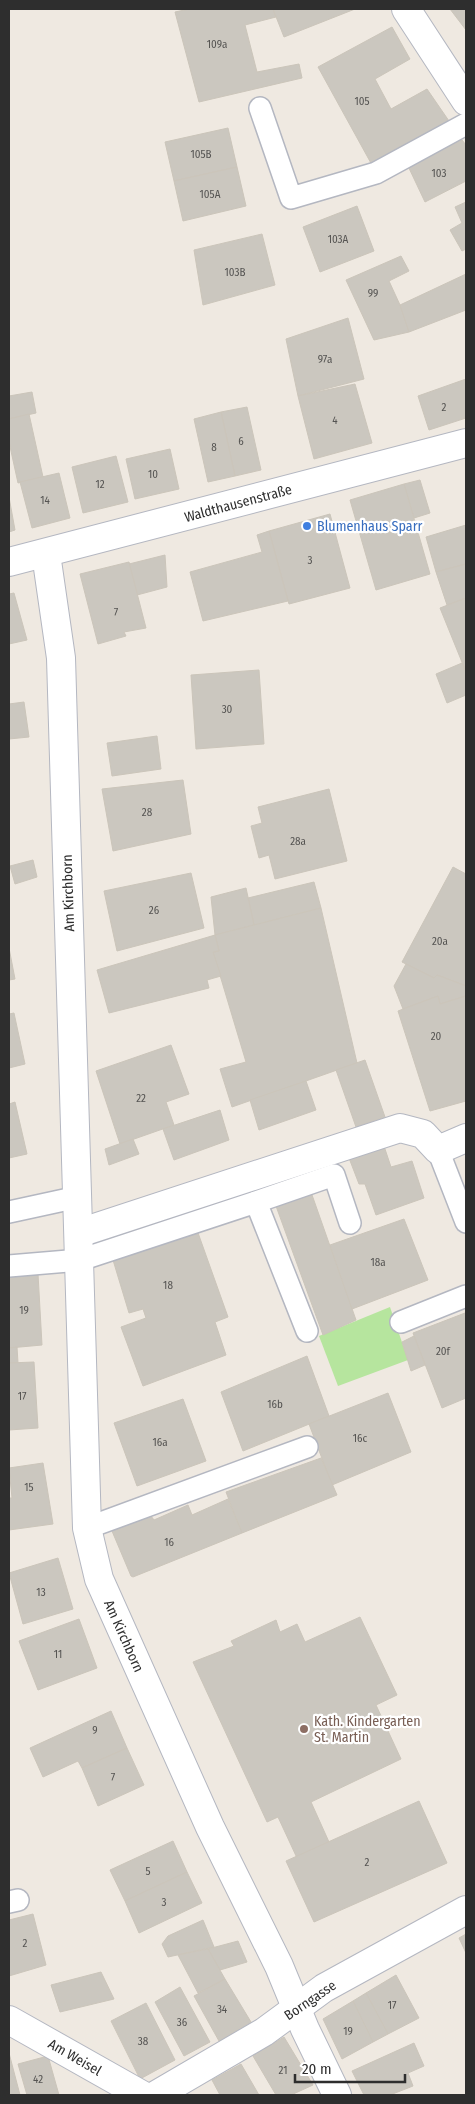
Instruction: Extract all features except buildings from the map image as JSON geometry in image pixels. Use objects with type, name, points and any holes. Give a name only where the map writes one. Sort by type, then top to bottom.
[{"type":"street","points":[[406,9],[466,101]]},
{"type":"street","name":"Waldthausenstraße","points":[[9,562],[46,554],[466,443]]},
{"type":"street","name":"Am Kirchborn","points":[[46,554],[61,658],[87,1528],[98,1579],[210,1827],[279,1966],[296,2009],[337,2095]]},
{"type":"street","points":[[79,1233],[400,1128],[423,1134],[438,1150],[466,1138]]},
{"type":"street","name":"Borngasse","points":[[156,2095],[255,2038],[324,1988],[466,1910]]},
{"type":"street","name":"Am Weisel","points":[[9,2020],[142,2095]]},
{"type":"lane","points":[[260,108],[291,198],[376,173],[466,124]]},
{"type":"lane","points":[[438,1150],[466,1222]]},
{"type":"lane","points":[[9,1266],[80,1260],[334,1175],[350,1223]]},
{"type":"lane","points":[[9,1212],[78,1197]]},
{"type":"lane","points":[[256,1202],[307,1331]]},
{"type":"lane","points":[[401,1322],[466,1296]]},
{"type":"lane","points":[[87,1528],[307,1447]]},
{"type":"green space","points":[[390,1307],[408,1360],[338,1386],[319,1336]]},
{"type":"place","name":"Blumenhaus Sparr","points":[[307,526]]},
{"type":"place","name":"Kath. Kindergarten St. Martin","points":[[304,1729]]}]
